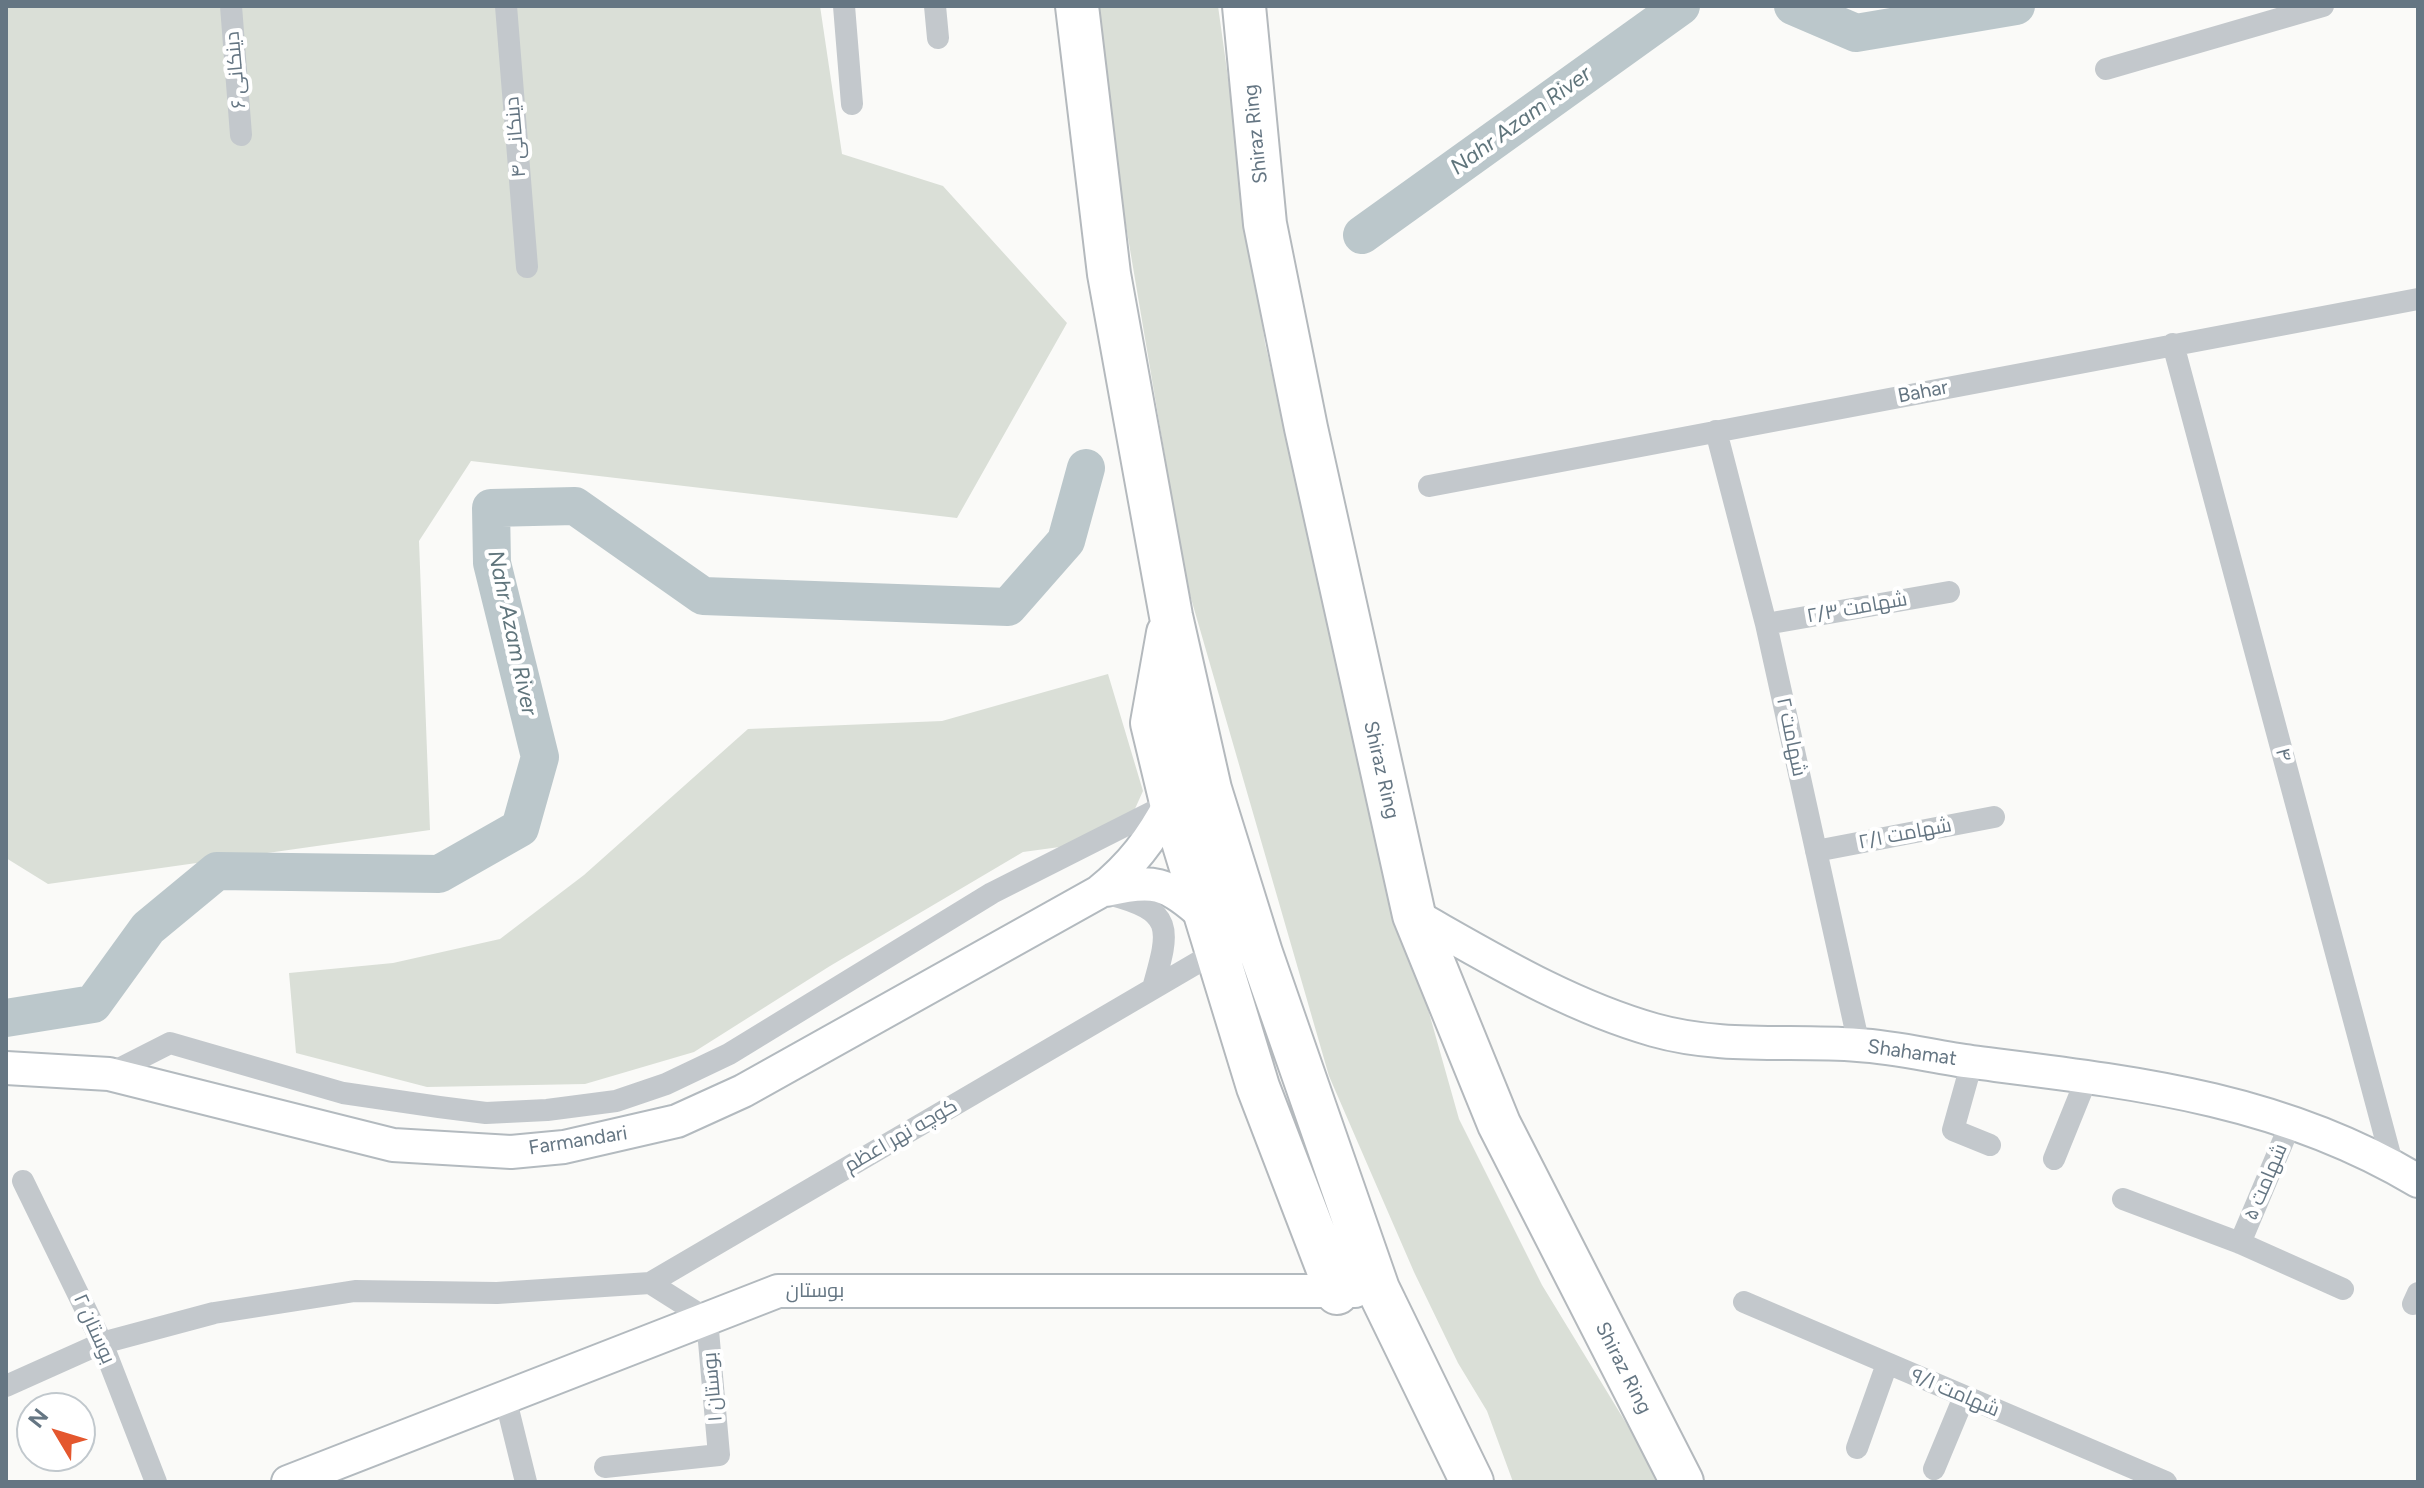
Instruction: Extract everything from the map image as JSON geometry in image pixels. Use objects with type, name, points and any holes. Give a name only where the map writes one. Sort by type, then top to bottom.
[{"type":"highway","points":[[1077,6],[1109,274],[1171,616],[1210,789],[1261,953],[1378,1289],[1472,1482]]},
{"type":"highway","name":"Shiraz Ring","points":[[1244,6],[1265,224],[1306,428],[1414,915],[1499,1124],[1682,1482]]},
{"type":"highway","points":[[1171,616],[1152,723],[1171,802],[1258,1087],[1337,1293]]},
{"type":"street","name":"۶ دینکانی","points":[[231,6],[241,135]]},
{"type":"street","name":"۴ دینکانی","points":[[506,6],[527,267]]},
{"type":"street","points":[[844,6],[852,104]]},
{"type":"street","points":[[935,6],[938,38]]},
{"type":"street","points":[[2106,69],[2323,6]]},
{"type":"street","name":"Bahar","points":[[1429,486],[2418,299]]},
{"type":"street","name":"۴","points":[[2173,344],[2406,1174]]},
{"type":"street","name":"۲ شهامت","points":[[1716,431],[1766,624],[1859,1045]]},
{"type":"street","name":"۲/۳ شهامت","points":[[1766,624],[1949,592]]},
{"type":"street","points":[[109,1074],[170,1043],[343,1093],[439,1107],[486,1113],[616,1101],[666,1084],[729,1054],[992,893],[1171,802]]},
{"type":"street","name":"Farmandari","points":[[6,1068],[109,1074],[393,1145],[511,1152],[564,1147],[677,1121],[743,1091],[1099,892],[1131,866],[1152,839],[1171,802]]},
{"type":"street","name":"۲/۱ شهامت","points":[[1816,851],[1994,817]]},
{"type":"street","name":"Farmandari","points":[[1099,892],[1143,881],[1161,885],[1180,893],[1209,934]]},
{"type":"street","points":[[1099,892],[1144,903],[1161,920],[1166,941],[1153,988]]},
{"type":"street","name":"Shahamat","points":[[1414,915],[1565,1000],[1655,1030],[1725,1044],[1859,1045],[2088,1075],[2203,1096],[2292,1120],[2406,1174]]},
{"type":"street","name":"کوچه نهر اعظم","points":[[650,1283],[1153,988],[1209,934]]},
{"type":"street","points":[[1972,1062],[1953,1130],[1990,1145]]},
{"type":"street","points":[[2054,1159],[2088,1075]]},
{"type":"street","name":"۵ شهامت","points":[[2240,1243],[2292,1120]]},
{"type":"street","name":"۲ بوستان","points":[[23,1181],[102,1343],[156,1482]]},
{"type":"street","points":[[2123,1199],[2240,1243],[2343,1289]]},
{"type":"street","points":[[6,1386],[102,1343],[214,1313],[355,1291],[497,1293],[650,1283],[707,1319]]},
{"type":"street","name":"بوستان","points":[[288,1482],[338,1473],[505,1397],[778,1291],[1337,1293],[1378,1289]]},
{"type":"street","name":"۹/۱ شهامت","points":[[1744,1302],[2166,1482]]},
{"type":"street","name":"۱ بوستان","points":[[605,1467],[719,1455],[707,1319]]},
{"type":"street","points":[[1857,1448],[1887,1364]]},
{"type":"street","points":[[505,1397],[526,1482]]},
{"type":"street","points":[[1934,1469],[1964,1397]]},
{"type":"shaded area","points":[[6,6],[820,6],[842,154],[943,186],[1067,323],[957,518],[471,461],[419,541],[430,830],[48,884],[6,858]]},
{"type":"shaded area","points":[[1094,6],[1218,6],[1265,343],[1378,832],[1459,1119],[1542,1285],[1662,1482],[1513,1482],[1487,1411],[1458,1363],[1414,1272],[1329,1076],[1186,581],[1098,60]]},
{"type":"shaded area","points":[[1108,674],[1143,791],[1134,811],[1067,846],[1023,852],[830,966],[694,1052],[585,1084],[427,1087],[296,1053],[289,973],[393,963],[500,939],[584,875],[748,729],[942,721]]},
{"type":"waterway","name":"Nahr Azam River","points":[[1362,235],[1681,6]]},
{"type":"waterway","name":"Nahr Azam River","points":[[1793,6],[1856,33],[2016,6]]},
{"type":"waterway","name":"Nahr Azam River","points":[[6,1018],[93,1004],[148,928],[217,871],[439,874],[520,828],[540,757],[492,563],[491,508],[575,506],[703,596],[1008,607],[1066,541],[1086,468]]}]
